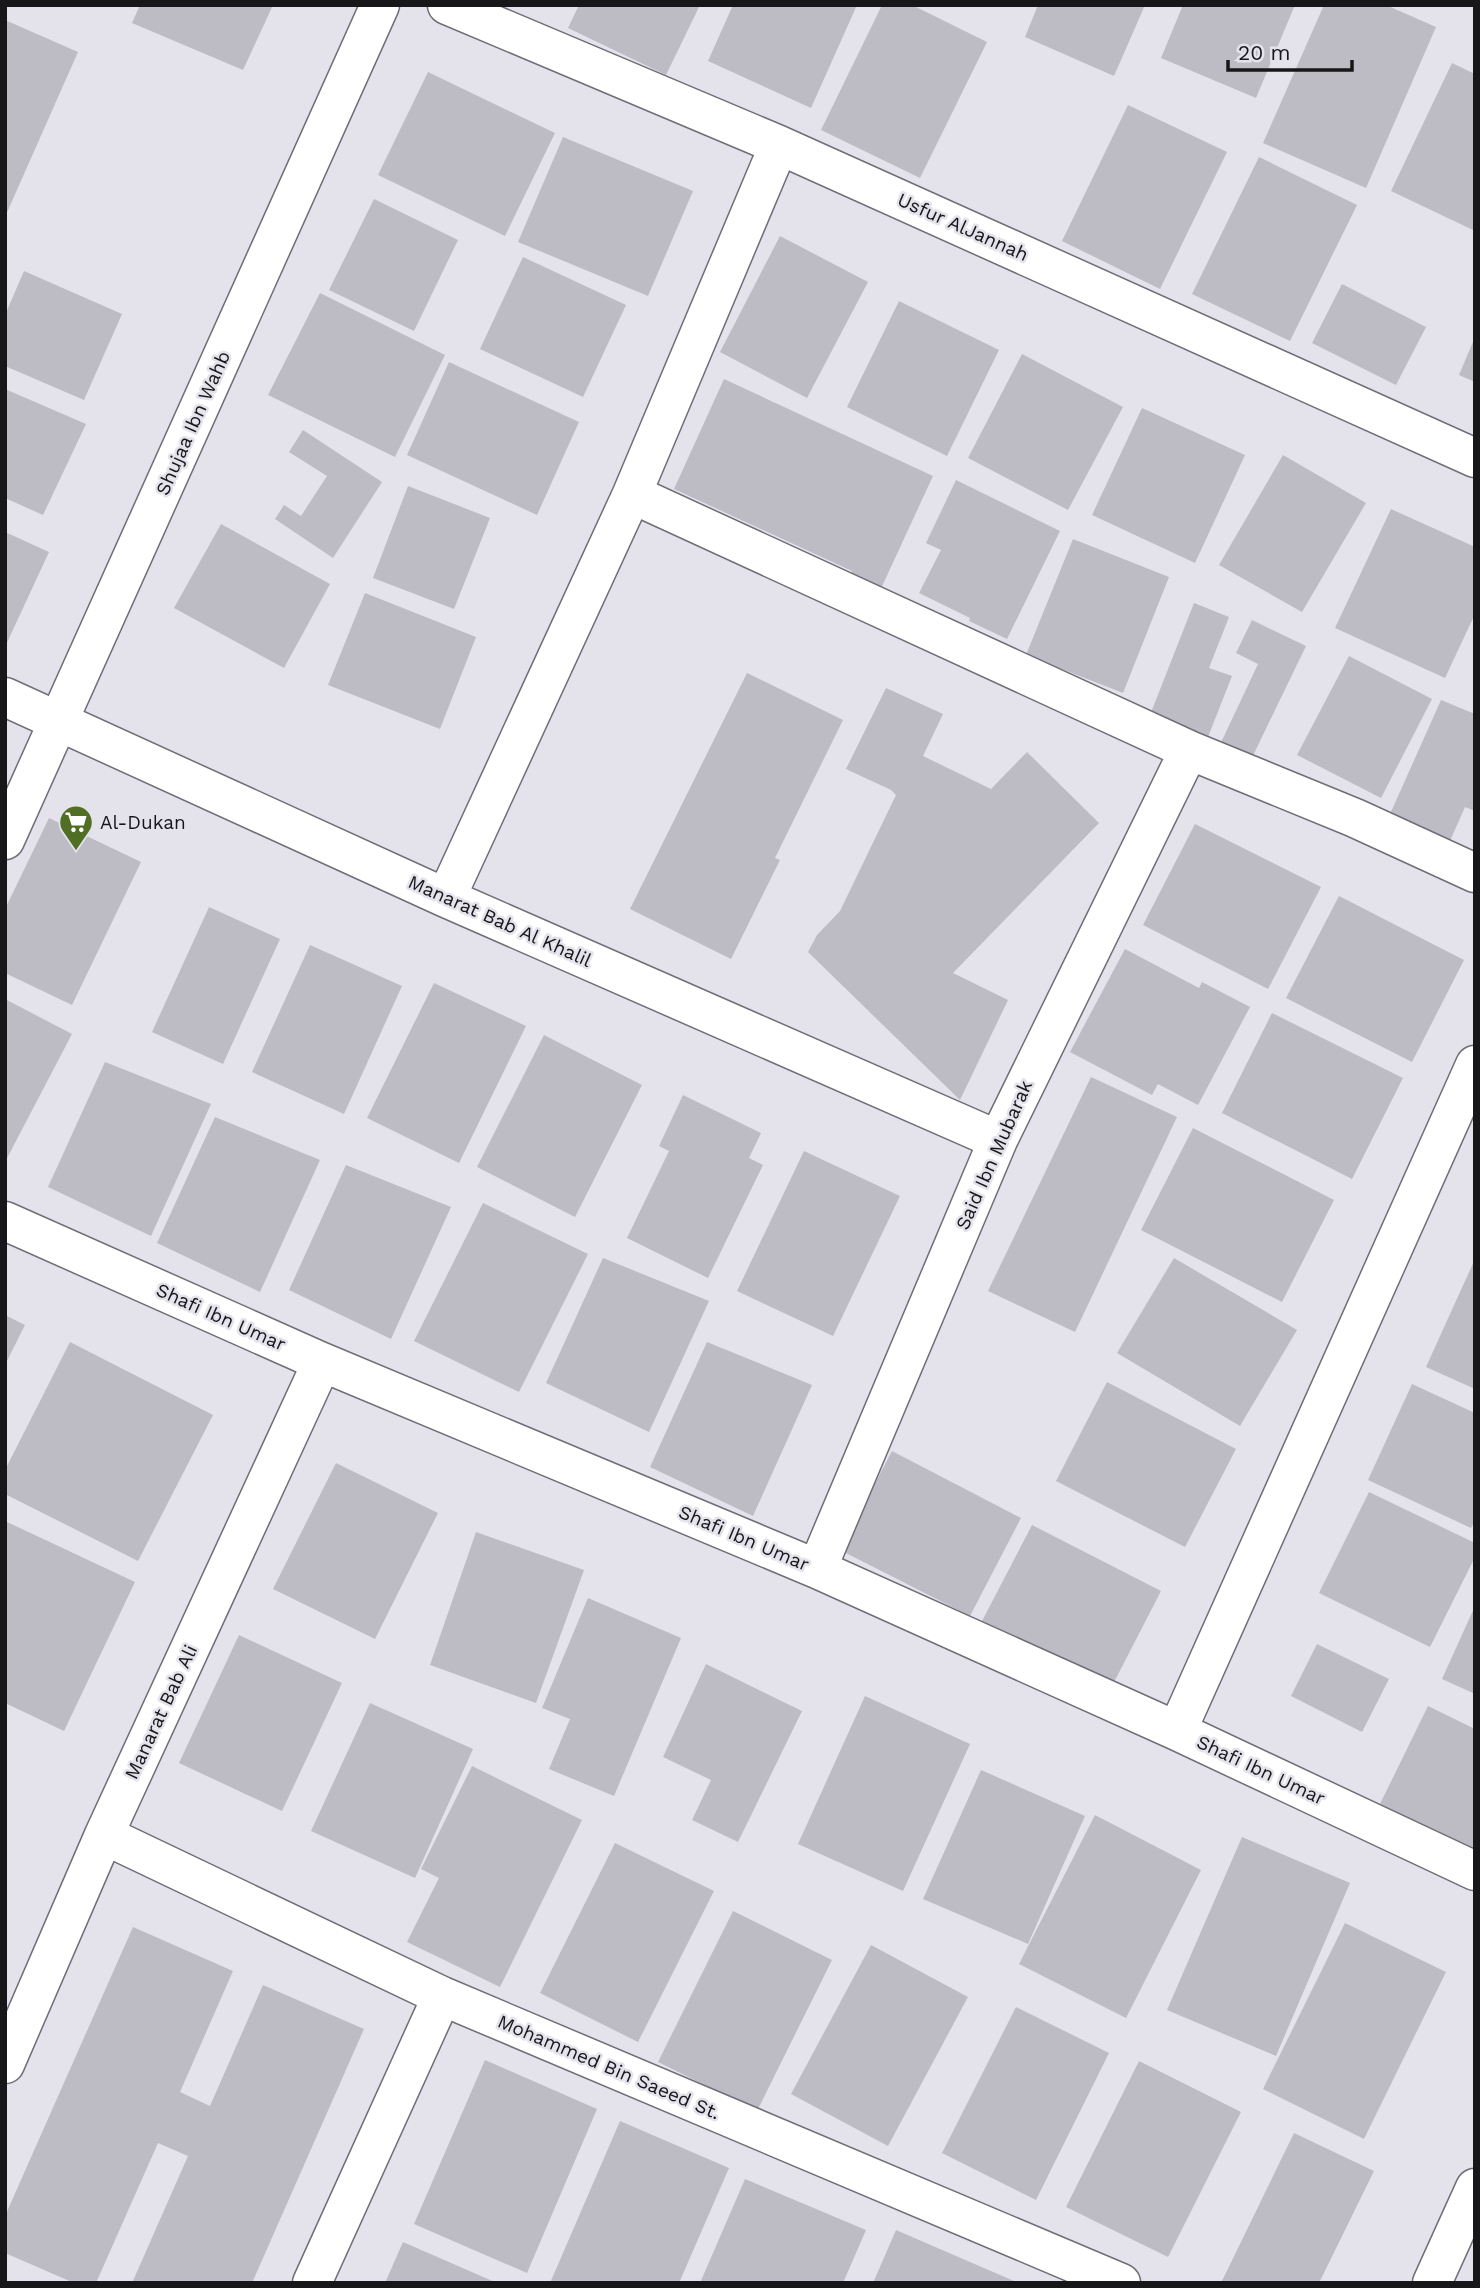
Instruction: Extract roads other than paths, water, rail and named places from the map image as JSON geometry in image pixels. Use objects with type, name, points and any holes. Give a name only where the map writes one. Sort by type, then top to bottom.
[{"type":"street","name":"Shujaa Ibn Wahb","points":[[5,840],[380,5]]},
{"type":"street","name":"Usfur AlJannah","points":[[447,5],[779,145],[1475,458]]},
{"type":"street","points":[[446,898],[632,494],[779,145]]},
{"type":"street","points":[[632,494],[1189,750],[1355,818],[1475,873]]},
{"type":"street","name":"Manarat Bab Al Khalil","points":[[5,697],[446,898],[998,1140]]},
{"type":"street","name":"Said Ibn Mubarak","points":[[817,1569],[998,1140],[1189,750]]},
{"type":"street","points":[[1177,1731],[1475,1065]]},
{"type":"street","name":"Shafi Ibn Umar","points":[[5,1221],[321,1362],[817,1569],[1177,1731],[1475,1871]]},
{"type":"street","name":"Manarat Bab Ali","points":[[5,2064],[104,1835],[321,1362]]},
{"type":"street","name":"Mohammed Bin Saeed St.","points":[[104,1835],[442,1996],[1121,2283]]},
{"type":"street","points":[[312,2283],[442,1996]]},
{"type":"street","points":[[1432,2283],[1475,2188]]},
{"type":"place","name":"Al-Dukan","points":[[76,852]]}]
